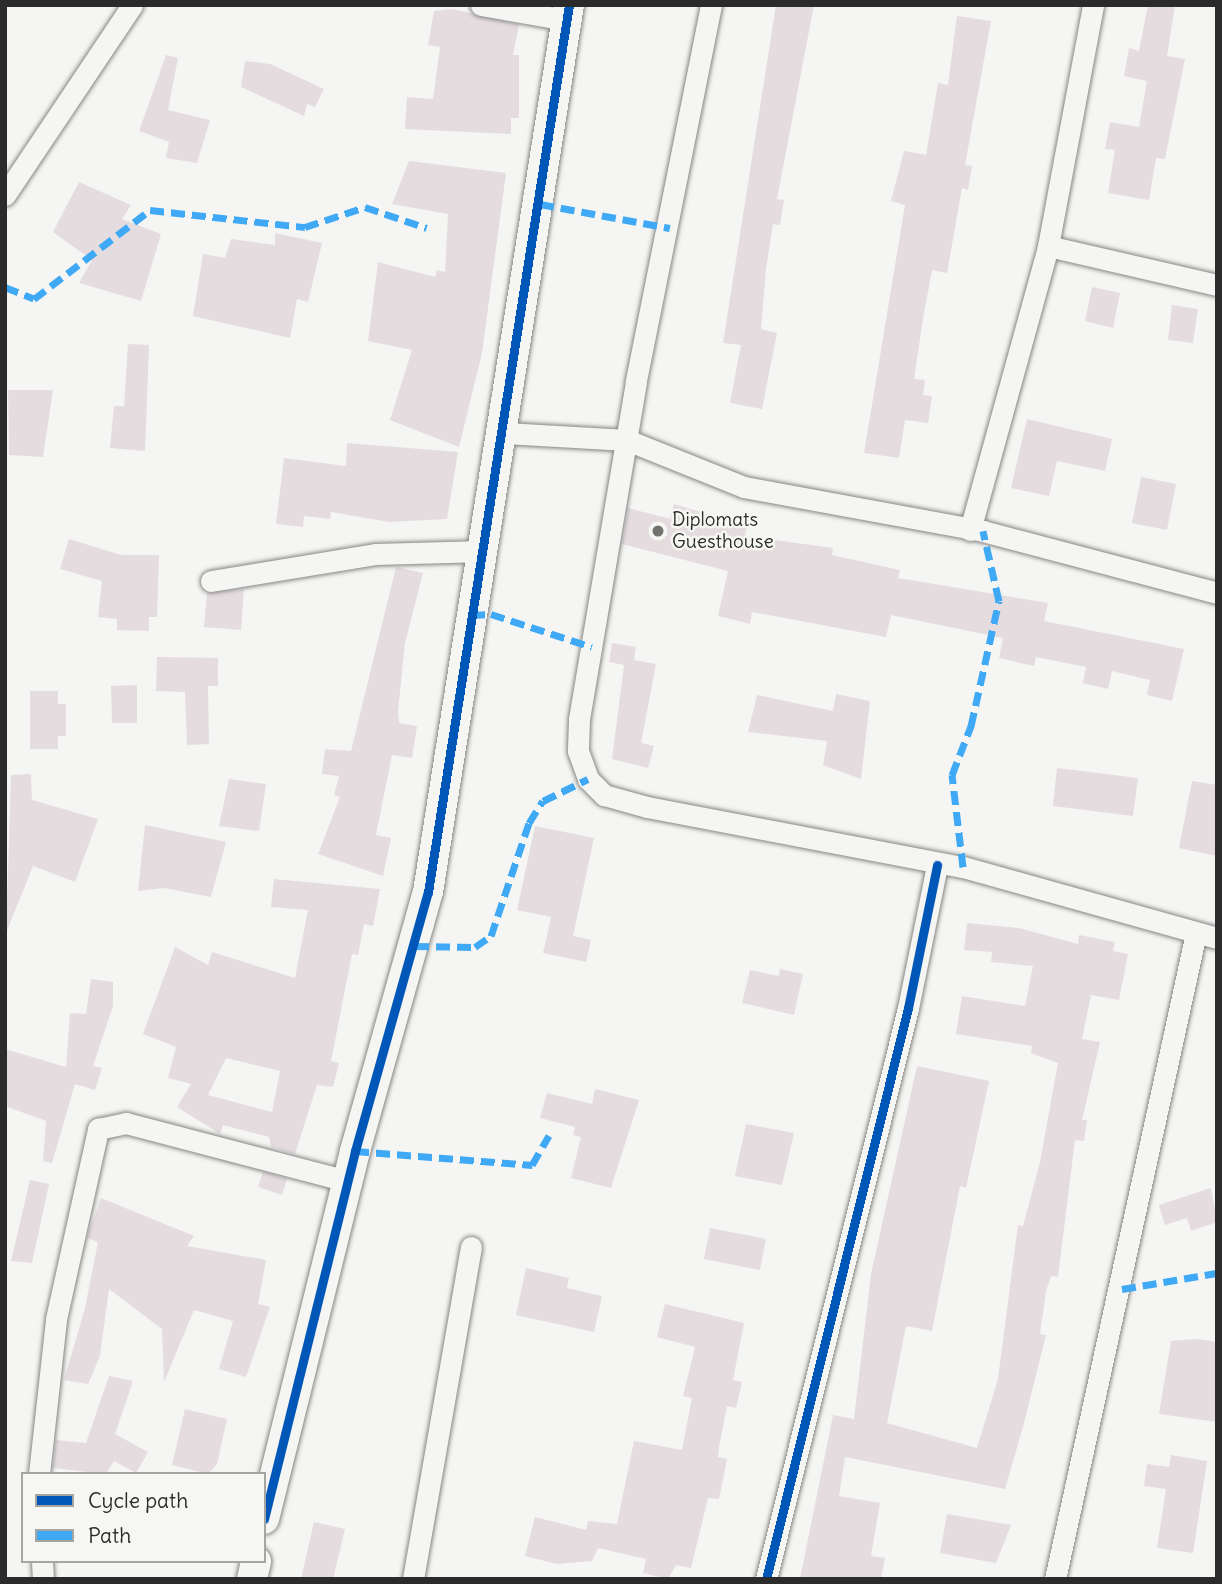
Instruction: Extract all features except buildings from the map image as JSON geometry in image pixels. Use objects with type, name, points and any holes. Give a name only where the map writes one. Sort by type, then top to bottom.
[{"type":"street","points":[[5,195],[132,5]]},
{"type":"street","points":[[266,1511],[348,1181],[428,892],[505,433],[568,13],[481,5]]},
{"type":"street","points":[[712,5],[627,440],[579,720],[578,751],[588,779],[604,795],[646,807],[937,865],[1207,936],[1055,1579]]},
{"type":"street","points":[[970,530],[1048,246],[1093,5]]},
{"type":"street","points":[[1048,246],[1217,285]]},
{"type":"street","points":[[505,433],[627,440],[744,487],[970,530],[1217,593]]},
{"type":"street","points":[[211,581],[374,554],[484,551]]},
{"type":"street","points":[[766,1579],[908,1008],[937,865]]},
{"type":"street","points":[[39,1472],[56,1319],[98,1129],[126,1123],[348,1181]]},
{"type":"street","points":[[418,1578],[471,1247]]},
{"type":"marked path","points":[[540,204],[670,228]]},
{"type":"marked path","points":[[5,287],[34,299],[150,210],[305,227],[365,207],[427,228]]},
{"type":"marked path","points":[[963,867],[952,775],[971,726],[999,601],[983,531]]},
{"type":"marked path","points":[[471,615],[491,614],[592,647]]},
{"type":"marked path","points":[[415,946],[475,947],[491,936],[529,823],[543,801],[588,779]]},
{"type":"marked path","points":[[355,1151],[532,1165],[549,1135]]},
{"type":"marked path","points":[[1122,1289],[1217,1273]]},
{"type":"cycle path","points":[[266,1511],[355,1151],[428,892],[569,5]]},
{"type":"cycle path","points":[[766,1579],[908,1008],[937,865]]},
{"type":"place","name":"Diplomats Guesthouse","points":[[658,531]]}]
